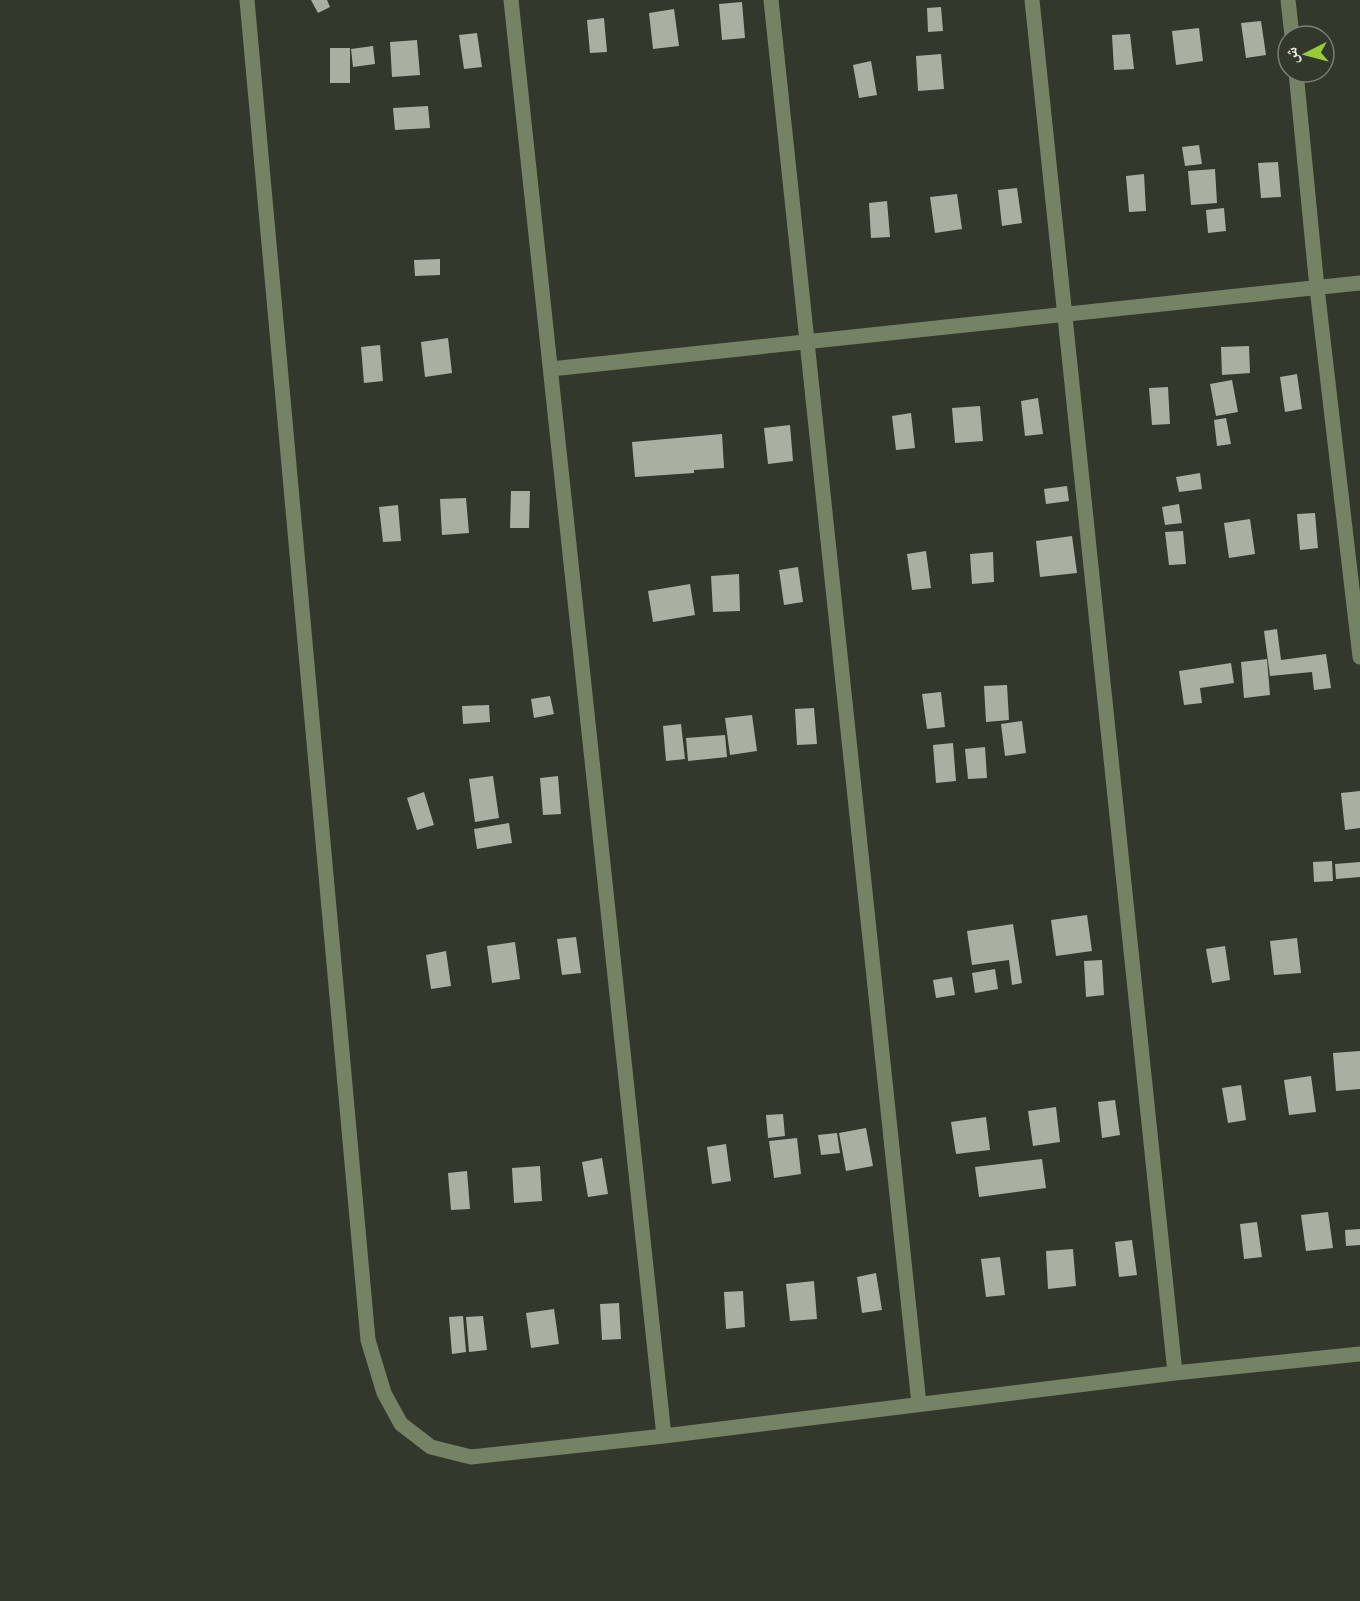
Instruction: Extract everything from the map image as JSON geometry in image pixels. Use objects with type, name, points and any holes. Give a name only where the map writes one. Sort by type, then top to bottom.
[{"type":"street","points":[[247,0],[368,1340],[384,1393],[401,1424],[431,1447],[471,1457],[664,1436],[1174,1373],[1360,1354]]},
{"type":"street","points":[[511,0],[664,1436]]},
{"type":"street","points":[[771,0],[919,1404]]},
{"type":"street","points":[[1032,0],[1174,1373]]},
{"type":"street","points":[[1288,0],[1291,24]]},
{"type":"street","points":[[1297,84],[1317,288],[1360,657]]},
{"type":"street","points":[[552,369],[1360,283]]},
{"type":"building","points":[[311,0],[327,0],[330,7],[318,13]]},
{"type":"building","points":[[742,2],[745,38],[722,40],[719,4]]},
{"type":"building","points":[[941,7],[943,31],[928,32],[927,8]]},
{"type":"building","points":[[674,9],[679,46],[653,49],[649,13]]},
{"type":"building","points":[[604,18],[607,52],[590,53],[587,20]]},
{"type":"building","points":[[1261,21],[1266,55],[1246,58],[1241,23]]},
{"type":"building","points":[[1199,28],[1203,61],[1176,65],[1172,31]]},
{"type":"building","points":[[477,33],[482,67],[464,69],[459,35]]},
{"type":"building","points":[[1130,34],[1134,69],[1114,70],[1112,35]]},
{"type":"building","points":[[417,40],[420,75],[392,77],[390,42]]},
{"type":"building","points":[[373,46],[375,64],[353,67],[351,49]]},
{"type":"building","points":[[330,48],[350,48],[350,83],[330,83]]},
{"type":"building","points":[[941,54],[944,89],[918,91],[916,56]]},
{"type":"building","points":[[871,61],[877,95],[859,98],[853,65]]},
{"type":"building","points":[[428,106],[430,128],[395,130],[393,108]]},
{"type":"building","points":[[1199,145],[1202,164],[1185,166],[1182,147]]},
{"type":"building","points":[[1278,162],[1281,197],[1261,198],[1258,163]]},
{"type":"building","points":[[1215,169],[1217,203],[1191,205],[1188,171]]},
{"type":"building","points":[[1144,174],[1146,211],[1129,212],[1126,176]]},
{"type":"building","points":[[1017,188],[1022,223],[1002,226],[998,190]]},
{"type":"building","points":[[957,194],[962,229],[935,233],[930,197]]},
{"type":"building","points":[[887,201],[890,237],[871,238],[869,203]]},
{"type":"building","points":[[1224,208],[1226,231],[1208,233],[1206,210]]},
{"type":"building","points":[[440,259],[440,275],[415,276],[414,260]]},
{"type":"building","points":[[448,338],[452,373],[425,377],[421,342]]},
{"type":"building","points":[[380,345],[383,381],[364,383],[361,347]]},
{"type":"building","points":[[1249,346],[1250,373],[1222,375],[1221,347]]},
{"type":"building","points":[[1297,374],[1302,409],[1285,412],[1280,377]]},
{"type":"building","points":[[1232,380],[1238,412],[1216,416],[1210,384]]},
{"type":"building","points":[[1168,387],[1170,424],[1152,425],[1149,388]]},
{"type":"building","points":[[1038,398],[1043,434],[1025,436],[1021,401]]},
{"type":"building","points":[[980,406],[983,441],[955,443],[952,408]]},
{"type":"building","points":[[911,413],[915,448],[896,450],[892,416]]},
{"type":"building","points":[[1226,418],[1231,444],[1217,446],[1214,420]]},
{"type":"building","points":[[790,425],[793,461],[768,464],[764,428]]},
{"type":"building","points":[[722,434],[724,468],[694,470],[694,473],[635,477],[632,442]]},
{"type":"building","points":[[1200,473],[1202,489],[1179,492],[1176,477]]},
{"type":"building","points":[[1067,486],[1069,501],[1046,504],[1044,489]]},
{"type":"building","points":[[511,491],[530,491],[529,528],[510,528]]},
{"type":"building","points":[[466,498],[469,533],[442,535],[440,499]]},
{"type":"building","points":[[1179,504],[1182,523],[1165,525],[1162,507]]},
{"type":"building","points":[[398,505],[401,541],[383,542],[379,507]]},
{"type":"building","points":[[1315,513],[1318,548],[1300,550],[1297,514]]},
{"type":"building","points":[[1250,519],[1255,554],[1229,558],[1224,523]]},
{"type":"building","points":[[1183,531],[1186,564],[1169,565],[1165,532]]},
{"type":"building","points":[[1072,536],[1077,573],[1040,577],[1036,541]]},
{"type":"building","points":[[926,551],[931,588],[912,590],[907,554]]},
{"type":"building","points":[[993,552],[994,582],[972,584],[970,554]]},
{"type":"building","points":[[798,567],[803,602],[784,605],[779,570]]},
{"type":"building","points":[[739,574],[740,611],[713,612],[711,576]]},
{"type":"building","points":[[690,584],[695,615],[653,622],[648,591]]},
{"type":"building","points":[[1277,629],[1281,660],[1326,654],[1331,688],[1314,690],[1312,672],[1270,676],[1264,631]]},
{"type":"building","points":[[1267,659],[1270,695],[1244,698],[1241,662]]},
{"type":"building","points":[[1231,663],[1234,683],[1200,688],[1202,703],[1184,705],[1179,671]]},
{"type":"building","points":[[1007,685],[1009,720],[986,722],[984,686]]},
{"type":"building","points":[[941,692],[945,727],[927,729],[922,694]]},
{"type":"building","points":[[550,696],[554,714],[534,718],[531,699]]},
{"type":"building","points":[[489,705],[490,722],[463,724],[462,706]]},
{"type":"building","points":[[814,708],[817,744],[797,745],[795,709]]},
{"type":"building","points":[[752,715],[757,751],[730,755],[725,718]]},
{"type":"building","points":[[1022,721],[1026,753],[1005,756],[1001,724]]},
{"type":"building","points":[[681,724],[685,759],[666,761],[663,726]]},
{"type":"building","points":[[725,735],[727,757],[688,761],[686,738]]},
{"type":"building","points":[[953,743],[956,781],[936,783],[933,745]]},
{"type":"building","points":[[985,747],[987,778],[968,779],[965,749]]},
{"type":"building","points":[[493,776],[499,818],[475,822],[469,779]]},
{"type":"building","points":[[558,776],[561,814],[543,815],[540,778]]},
{"type":"building","points":[[1360,791],[1360,828],[1345,830],[1341,793]]},
{"type":"building","points":[[424,792],[434,825],[417,830],[407,798]]},
{"type":"building","points":[[509,823],[512,843],[477,849],[474,829]]},
{"type":"building","points":[[1332,861],[1333,881],[1314,882],[1313,862]]},
{"type":"building","points":[[1360,862],[1360,877],[1336,879],[1335,864]]},
{"type":"building","points":[[1087,915],[1092,951],[1056,956],[1051,920]]},
{"type":"building","points":[[1013,924],[1022,983],[1012,985],[1009,960],[972,965],[967,931]]},
{"type":"building","points":[[576,937],[581,973],[562,975],[557,939]]},
{"type":"building","points":[[1297,938],[1301,973],[1274,975],[1270,941]]},
{"type":"building","points":[[515,942],[520,979],[492,983],[487,946]]},
{"type":"building","points":[[1225,946],[1230,980],[1212,983],[1206,949]]},
{"type":"building","points":[[446,951],[451,986],[431,989],[426,955]]},
{"type":"building","points":[[1102,960],[1104,995],[1086,997],[1084,961]]},
{"type":"building","points":[[995,969],[998,989],[975,993],[972,973]]},
{"type":"building","points":[[952,977],[955,995],[936,998],[933,980]]},
{"type":"building","points":[[1360,1051],[1360,1089],[1336,1091],[1333,1053]]},
{"type":"building","points":[[1311,1076],[1316,1112],[1289,1115],[1284,1080]]},
{"type":"building","points":[[1241,1085],[1246,1120],[1228,1123],[1222,1088]]},
{"type":"building","points":[[1115,1100],[1120,1135],[1102,1138],[1098,1102]]},
{"type":"building","points":[[1056,1107],[1060,1142],[1033,1146],[1028,1111]]},
{"type":"building","points":[[783,1114],[785,1136],[768,1138],[766,1115]]},
{"type":"building","points":[[986,1117],[990,1150],[956,1154],[951,1122]]},
{"type":"building","points":[[866,1128],[873,1166],[846,1171],[839,1133]]},
{"type":"building","points":[[837,1133],[840,1153],[821,1155],[818,1135]]},
{"type":"building","points":[[797,1138],[801,1174],[774,1178],[769,1141]]},
{"type":"building","points":[[726,1144],[731,1181],[712,1184],[707,1147]]},
{"type":"building","points":[[602,1158],[608,1194],[588,1197],[582,1162]]},
{"type":"building","points":[[1042,1159],[1046,1188],[979,1197],[975,1167]]},
{"type":"building","points":[[540,1166],[542,1201],[514,1203],[512,1168]]},
{"type":"building","points":[[467,1171],[470,1209],[451,1210],[448,1173]]},
{"type":"building","points":[[1328,1212],[1333,1248],[1306,1251],[1301,1215]]},
{"type":"building","points":[[1257,1222],[1262,1257],[1244,1259],[1240,1224]]},
{"type":"building","points":[[1360,1229],[1360,1245],[1346,1246],[1345,1230]]},
{"type":"building","points":[[1132,1240],[1137,1275],[1119,1277],[1115,1242]]},
{"type":"building","points":[[1073,1249],[1076,1286],[1048,1289],[1046,1251]]},
{"type":"building","points":[[1000,1257],[1005,1295],[986,1297],[981,1259]]},
{"type":"building","points":[[876,1273],[882,1310],[862,1313],[857,1277]]},
{"type":"building","points":[[814,1281],[817,1319],[790,1321],[786,1284]]},
{"type":"building","points":[[743,1291],[745,1327],[726,1329],[724,1292]]},
{"type":"building","points":[[619,1303],[621,1339],[602,1340],[600,1304]]},
{"type":"building","points":[[554,1309],[559,1344],[531,1348],[526,1313]]},
{"type":"building","points":[[463,1316],[466,1352],[452,1354],[449,1317]]},
{"type":"building","points":[[483,1316],[487,1350],[469,1352],[466,1317]]}]
